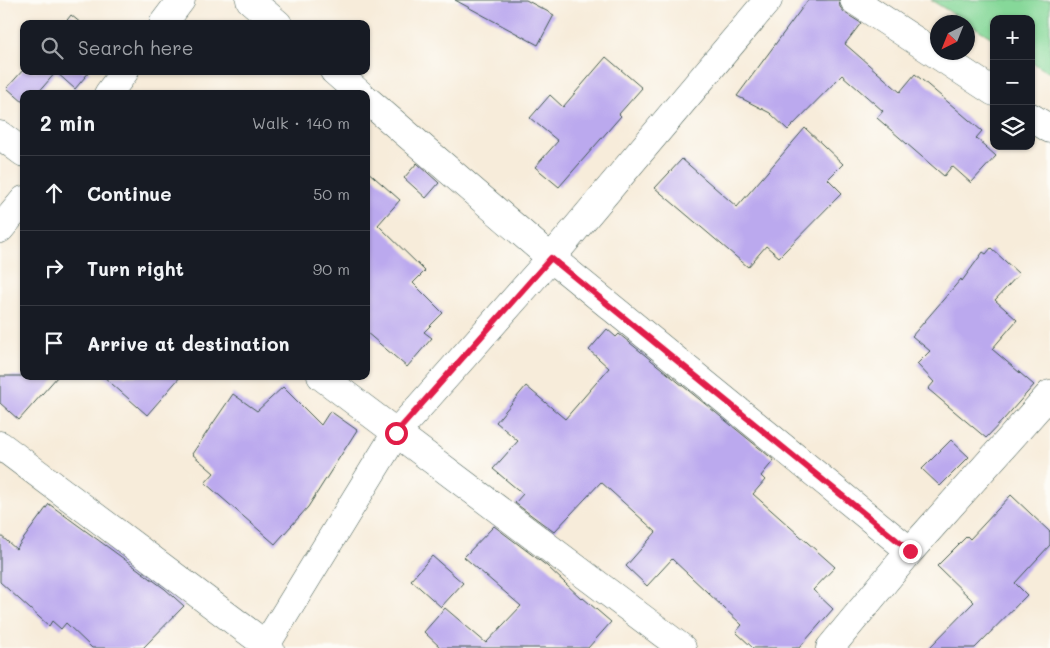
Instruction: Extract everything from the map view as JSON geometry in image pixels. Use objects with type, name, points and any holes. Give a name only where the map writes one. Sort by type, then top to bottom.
[{"type":"street","points":[[166,20],[181,0]]},
{"type":"street","points":[[250,0],[273,20]]},
{"type":"street","points":[[0,444],[267,647],[396,433],[551,258],[768,0]]},
{"type":"street","points":[[854,0],[990,89]]},
{"type":"street","points":[[111,90],[122,75]]},
{"type":"street","points":[[339,75],[355,90]]},
{"type":"street","points":[[370,102],[551,258],[910,551]]},
{"type":"street","points":[[1035,120],[1050,129]]},
{"type":"street","points":[[0,135],[20,150]]},
{"type":"street","points":[[0,229],[20,205]]},
{"type":"street","points":[[326,380],[682,648]]},
{"type":"street","points":[[830,648],[910,551],[1050,394]]},
{"type":"green space","points":[[931,0],[1050,0],[1050,73],[1035,64],[1035,15],[990,15],[990,37],[975,27],[975,15],[955,15]]},
{"type":"building","points":[[455,0],[526,0],[554,15],[538,45]]},
{"type":"building","points":[[808,0],[839,0],[840,7],[845,13],[861,23],[845,44],[900,92],[915,74],[982,131],[976,138],[996,156],[971,183],[952,166],[944,176],[877,118],[883,111],[842,75],[788,130],[770,113],[737,96]]},
{"type":"building","points":[[71,15],[77,20],[67,20]]},
{"type":"building","points":[[606,57],[642,88],[619,114],[621,116],[559,187],[535,167],[558,141],[530,118],[550,95],[563,107]]},
{"type":"building","points":[[20,73],[20,75],[53,75],[40,90],[20,90],[20,99],[7,88]]},
{"type":"building","points":[[59,75],[87,75],[75,89]]},
{"type":"building","points":[[805,128],[843,164],[828,179],[842,193],[779,257],[766,246],[748,267],[655,188],[682,159],[737,207]]},
{"type":"building","points":[[417,163],[439,183],[426,198],[404,178]]},
{"type":"building","points":[[370,174],[400,200],[378,225],[425,271],[413,283],[443,313],[424,332],[432,338],[407,367],[370,335]]},
{"type":"building","points":[[991,248],[1019,274],[995,300],[1017,320],[992,349],[1034,385],[986,438],[928,389],[934,382],[917,364],[930,351],[912,336],[961,279],[962,281],[983,252],[986,254]]},
{"type":"building","points":[[607,329],[616,337],[619,334],[774,460],[761,476],[765,480],[753,494],[835,567],[813,590],[833,609],[799,648],[753,648],[736,632],[742,625],[672,559],[647,586],[626,566],[656,532],[601,482],[554,532],[515,503],[523,494],[493,469],[518,441],[496,422],[526,386],[565,419],[609,368],[589,350]]},
{"type":"building","points":[[0,376],[20,376],[20,380],[54,380],[19,420],[0,403]]},
{"type":"building","points":[[108,380],[178,380],[147,415]]},
{"type":"building","points":[[283,387],[321,425],[330,411],[357,430],[308,507],[275,544],[205,483],[214,473],[192,454],[233,394],[257,411]]},
{"type":"building","points":[[951,440],[969,457],[940,486],[922,469]]},
{"type":"building","points":[[1011,495],[1050,532],[1050,545],[1015,583],[1027,595],[975,648],[929,648],[974,602],[937,566],[967,536],[970,539]]},
{"type":"building","points":[[49,504],[165,589],[184,606],[143,648],[92,648],[66,623],[61,629],[52,621],[49,626],[0,582],[0,535],[16,549]]},
{"type":"building","points":[[494,526],[547,566],[582,599],[611,622],[588,648],[441,648],[424,632],[445,608],[486,643],[521,606],[464,557]]},
{"type":"building","points":[[432,556],[463,583],[441,607],[411,580]]},
{"type":"route","points":[[396,433],[551,258],[910,551]]}]
